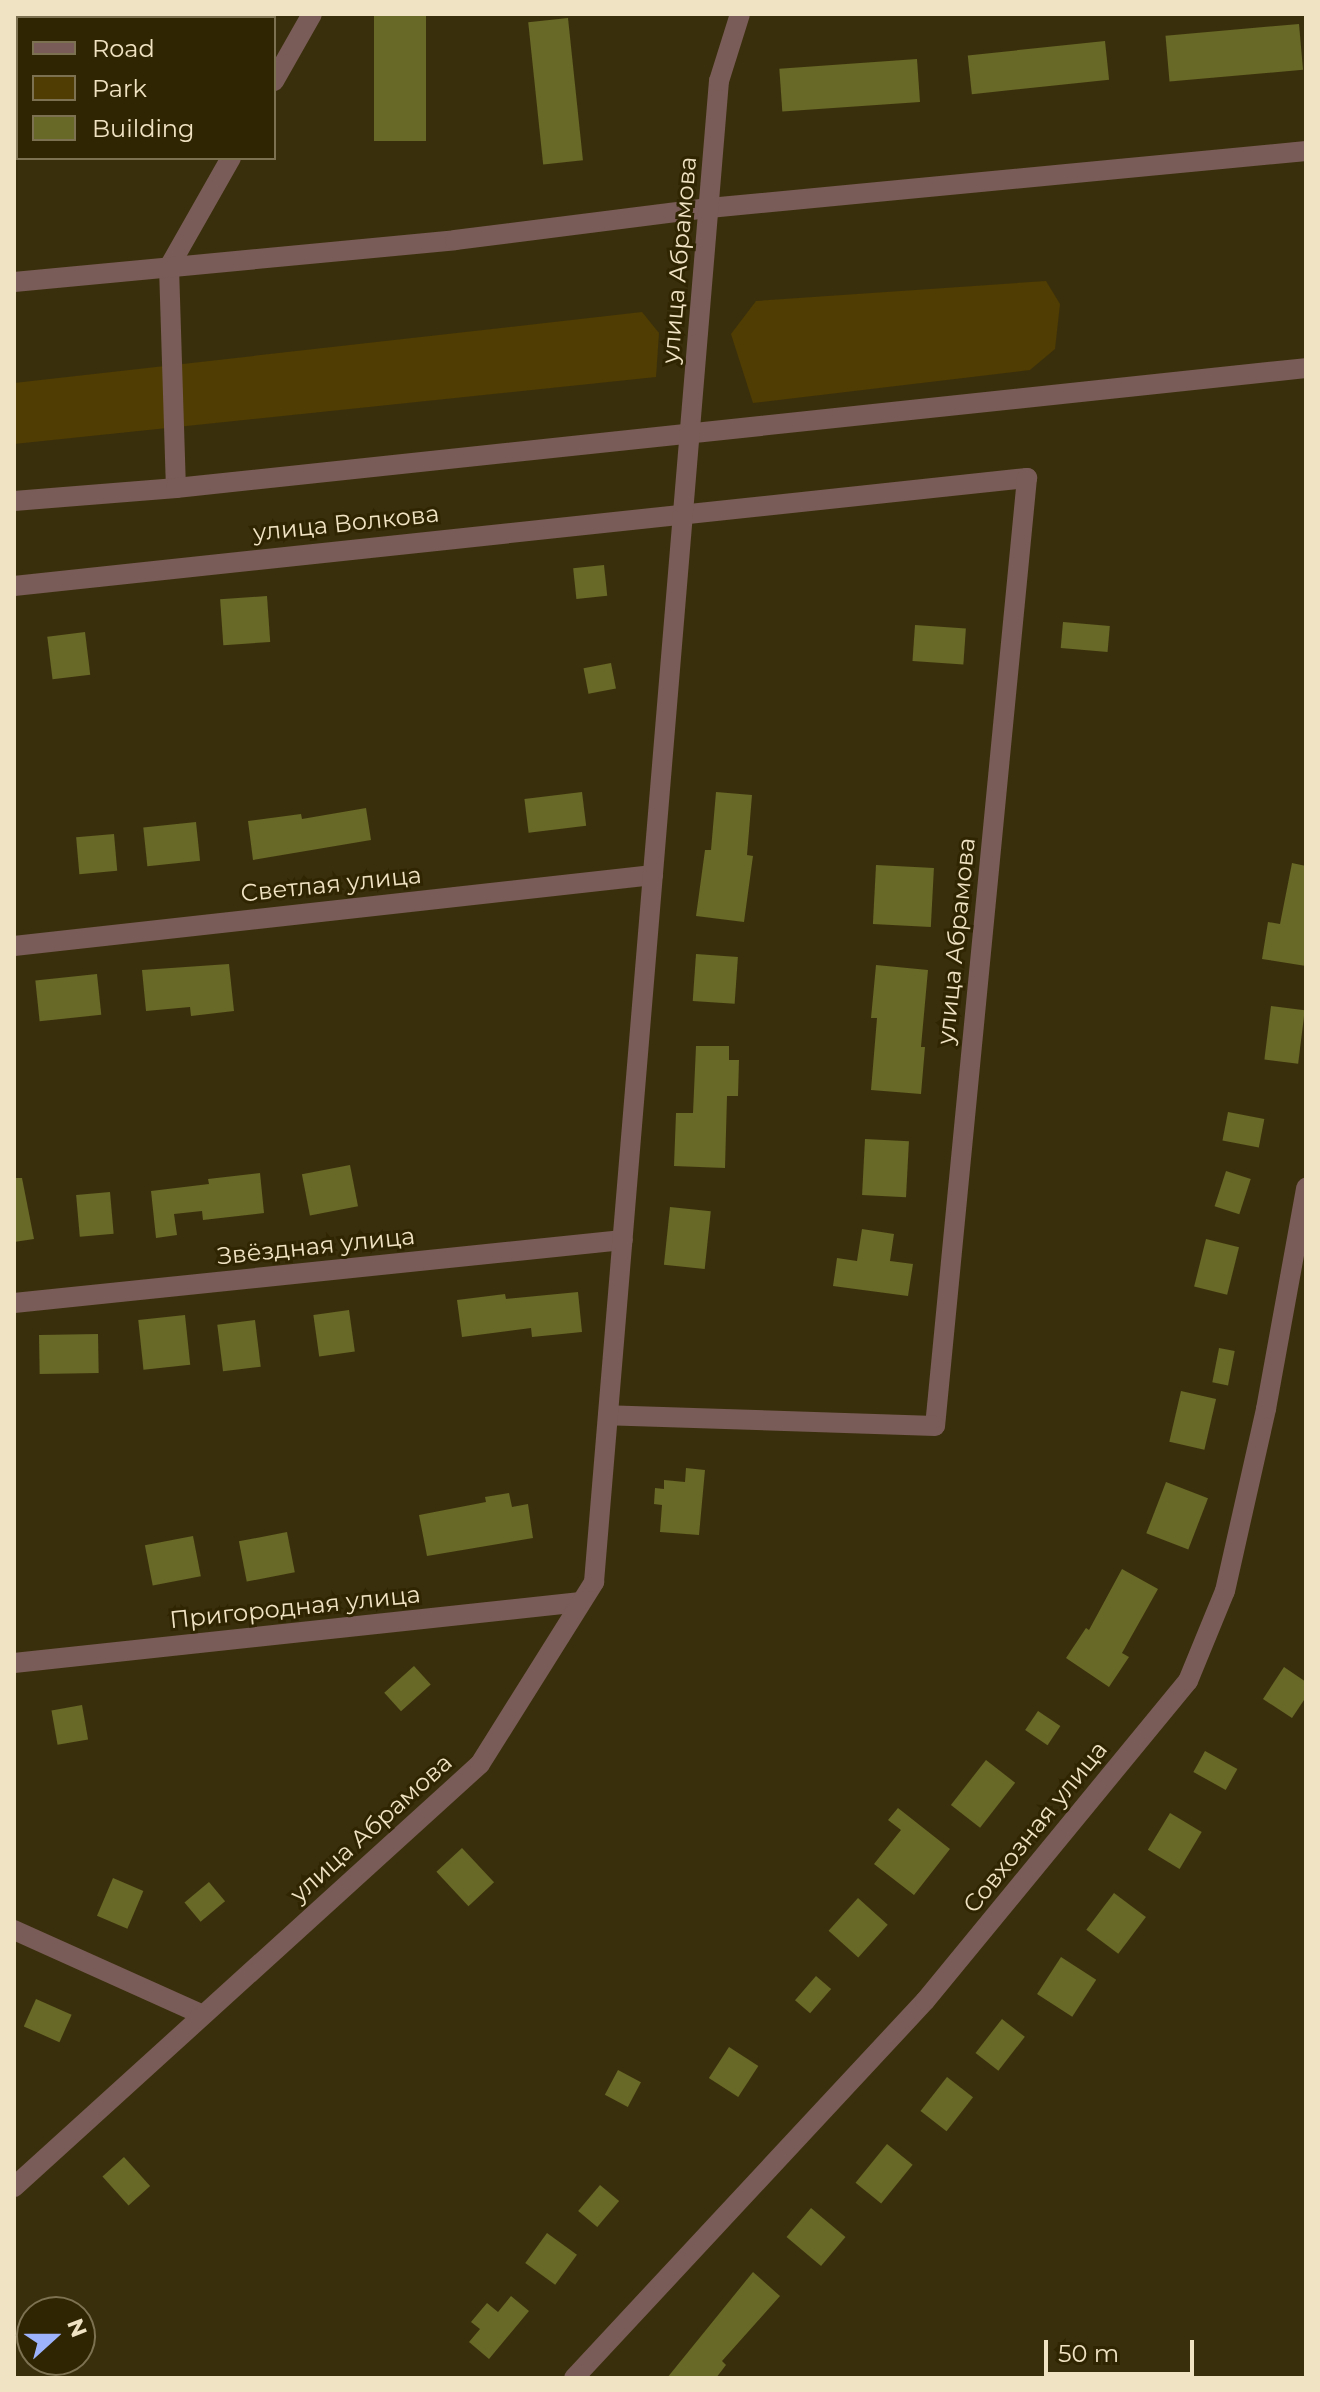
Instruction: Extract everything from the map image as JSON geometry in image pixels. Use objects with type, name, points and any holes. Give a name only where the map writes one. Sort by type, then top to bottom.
[{"type":"street","points":[[276,77],[312,14]]},
{"type":"street","name":"улица Абрамова","points":[[14,2187],[480,1764],[594,1582],[719,81],[740,14]]},
{"type":"street","points":[[14,282],[455,240],[709,208],[1306,151]]},
{"type":"street","points":[[176,488],[169,267],[230,160]]},
{"type":"street","points":[[14,501],[176,488],[1306,368]]},
{"type":"street","name":"улица Абрамова","points":[[608,1415],[935,1426],[1027,478],[684,512]]},
{"type":"street","name":"улица Волкова","points":[[14,586],[684,512]]},
{"type":"street","name":"Светлая улица","points":[[14,946],[653,875]]},
{"type":"street","name":"Совхозная улица","points":[[574,2378],[925,2001],[1188,1681],[1225,1591],[1266,1409],[1306,1188]]},
{"type":"street","name":"Звёздная улица","points":[[14,1303],[623,1240]]},
{"type":"street","name":"Пригородная улица","points":[[14,1663],[581,1602]]},
{"type":"street","points":[[14,1930],[203,2015]]},
{"type":"green space","points":[[1046,281],[1060,304],[1055,349],[1030,370],[753,403],[731,334],[756,301]]},
{"type":"green space","points":[[642,312],[659,333],[656,377],[14,444],[14,383]]},
{"type":"building","points":[[374,14],[426,14],[426,141],[374,141]]},
{"type":"building","points":[[568,18],[583,160],[543,164],[528,22]]},
{"type":"building","points":[[1299,24],[1303,70],[1170,82],[1166,36]]},
{"type":"building","points":[[1105,41],[1109,80],[972,94],[968,55]]},
{"type":"building","points":[[917,59],[920,102],[782,112],[779,69]]},
{"type":"building","points":[[604,565],[607,596],[576,599],[573,568]]},
{"type":"building","points":[[267,596],[270,642],[223,645],[220,599]]},
{"type":"building","points":[[1063,622],[1110,626],[1108,652],[1061,648]]},
{"type":"building","points":[[915,625],[966,629],[963,664],[912,661]]},
{"type":"building","points":[[85,632],[90,675],[53,679],[47,637]]},
{"type":"building","points":[[611,663],[616,689],[588,694],[584,668]]},
{"type":"building","points":[[582,792],[586,826],[529,833],[524,799]]},
{"type":"building","points":[[716,792],[752,795],[747,855],[753,856],[744,922],[696,916],[705,850],[711,850]]},
{"type":"building","points":[[366,808],[371,840],[253,860],[248,821],[301,814],[302,819]]},
{"type":"building","points":[[196,822],[200,861],[147,866],[143,828]]},
{"type":"building","points":[[114,834],[117,871],[79,874],[76,837]]},
{"type":"building","points":[[1292,863],[1306,866],[1306,966],[1262,959],[1268,922],[1280,924]]},
{"type":"building","points":[[876,865],[934,868],[931,927],[873,924]]},
{"type":"building","points":[[696,954],[738,957],[735,1004],[693,1001]]},
{"type":"building","points":[[229,964],[234,1011],[191,1016],[190,1007],[146,1011],[142,970]]},
{"type":"building","points":[[876,965],[928,970],[921,1047],[925,1047],[921,1094],[871,1090],[877,1018],[871,1018]]},
{"type":"building","points":[[97,974],[101,1015],[40,1021],[35,980]]},
{"type":"building","points":[[1271,1006],[1305,1010],[1298,1064],[1264,1060]]},
{"type":"building","points":[[696,1046],[729,1046],[729,1060],[739,1060],[738,1096],[727,1096],[725,1168],[674,1166],[676,1113],[693,1113]]},
{"type":"building","points":[[1228,1112],[1264,1119],[1259,1148],[1222,1140]]},
{"type":"building","points":[[865,1139],[909,1141],[906,1197],[862,1195]]},
{"type":"building","points":[[350,1165],[358,1206],[310,1216],[302,1174]]},
{"type":"building","points":[[1226,1171],[1251,1179],[1239,1214],[1215,1206]]},
{"type":"building","points":[[260,1173],[264,1213],[203,1220],[202,1211],[174,1214],[177,1235],[156,1238],[151,1191],[209,1184],[208,1179]]},
{"type":"building","points":[[14,1178],[22,1178],[34,1239],[14,1242]]},
{"type":"building","points":[[110,1192],[114,1234],[80,1237],[76,1195]]},
{"type":"building","points":[[670,1207],[711,1211],[705,1269],[664,1265]]},
{"type":"building","points":[[862,1229],[894,1234],[890,1261],[913,1264],[908,1296],[833,1286],[837,1258],[857,1261]]},
{"type":"building","points":[[1206,1239],[1239,1247],[1227,1295],[1194,1287]]},
{"type":"building","points":[[578,1292],[582,1332],[532,1337],[531,1328],[462,1337],[457,1300],[505,1294],[506,1299]]},
{"type":"building","points":[[349,1310],[355,1352],[319,1357],[313,1315]]},
{"type":"building","points":[[185,1315],[190,1365],[143,1370],[138,1320]]},
{"type":"building","points":[[255,1320],[261,1367],[223,1371],[217,1325]]},
{"type":"building","points":[[98,1334],[99,1373],[40,1374],[39,1335]]},
{"type":"building","points":[[1219,1348],[1235,1351],[1228,1385],[1212,1382]]},
{"type":"building","points":[[1181,1391],[1216,1399],[1204,1450],[1169,1442]]},
{"type":"building","points":[[686,1468],[705,1470],[699,1535],[660,1532],[662,1505],[654,1504],[655,1488],[664,1489],[664,1480],[685,1482]]},
{"type":"building","points":[[1166,1482],[1208,1498],[1188,1549],[1146,1533]]},
{"type":"building","points":[[509,1493],[512,1507],[528,1504],[533,1538],[427,1556],[419,1515],[486,1502],[485,1497]]},
{"type":"building","points":[[287,1532],[295,1572],[247,1582],[239,1541]]},
{"type":"building","points":[[193,1536],[201,1576],[153,1586],[145,1545]]},
{"type":"building","points":[[1122,1569],[1158,1589],[1122,1653],[1129,1657],[1109,1687],[1066,1658],[1086,1628],[1089,1630]]},
{"type":"building","points":[[414,1666],[431,1685],[401,1711],[384,1693]]},
{"type":"building","points":[[1284,1667],[1306,1682],[1306,1697],[1292,1718],[1263,1699]]},
{"type":"building","points":[[82,1705],[88,1739],[58,1745],[51,1710]]},
{"type":"building","points":[[1038,1711],[1060,1726],[1048,1745],[1025,1730]]},
{"type":"building","points":[[1205,1751],[1237,1769],[1226,1790],[1193,1772]]},
{"type":"building","points":[[986,1760],[1015,1783],[980,1828],[951,1805]]},
{"type":"building","points":[[898,1808],[950,1849],[914,1895],[874,1864],[901,1830],[888,1820]]},
{"type":"building","points":[[1170,1813],[1202,1832],[1180,1869],[1148,1850]]},
{"type":"building","points":[[462,1848],[494,1882],[468,1906],[436,1872]]},
{"type":"building","points":[[113,1878],[143,1891],[127,1929],[97,1916]]},
{"type":"building","points":[[209,1882],[225,1901],[201,1922],[184,1903]]},
{"type":"building","points":[[1114,1893],[1146,1917],[1118,1954],[1086,1930]]},
{"type":"building","points":[[858,1898],[888,1925],[858,1957],[829,1931]]},
{"type":"building","points":[[1061,1957],[1096,1980],[1072,2017],[1037,1994]]},
{"type":"building","points":[[816,1976],[831,1989],[810,2013],[795,2000]]},
{"type":"building","points":[[36,1999],[72,2015],[59,2042],[24,2026]]},
{"type":"building","points":[[1002,2019],[1025,2037],[998,2071],[976,2053]]},
{"type":"building","points":[[729,2047],[758,2066],[738,2097],[709,2078]]},
{"type":"building","points":[[618,2070],[641,2082],[628,2107],[605,2095]]},
{"type":"building","points":[[947,2077],[973,2097],[947,2131],[921,2111]]},
{"type":"building","points":[[887,2144],[913,2165],[881,2204],[856,2183]]},
{"type":"building","points":[[124,2157],[150,2186],[129,2205],[102,2176]]},
{"type":"building","points":[[600,2185],[619,2201],[597,2227],[578,2211]]},
{"type":"building","points":[[811,2208],[845,2237],[821,2266],[787,2237]]},
{"type":"building","points":[[547,2233],[577,2255],[555,2285],[525,2263]]},
{"type":"building","points":[[753,2272],[780,2296],[722,2361],[726,2365],[716,2378],[667,2378]]},
{"type":"building","points":[[511,2296],[529,2311],[489,2359],[469,2342],[480,2329],[471,2322],[487,2303],[498,2312]]}]
